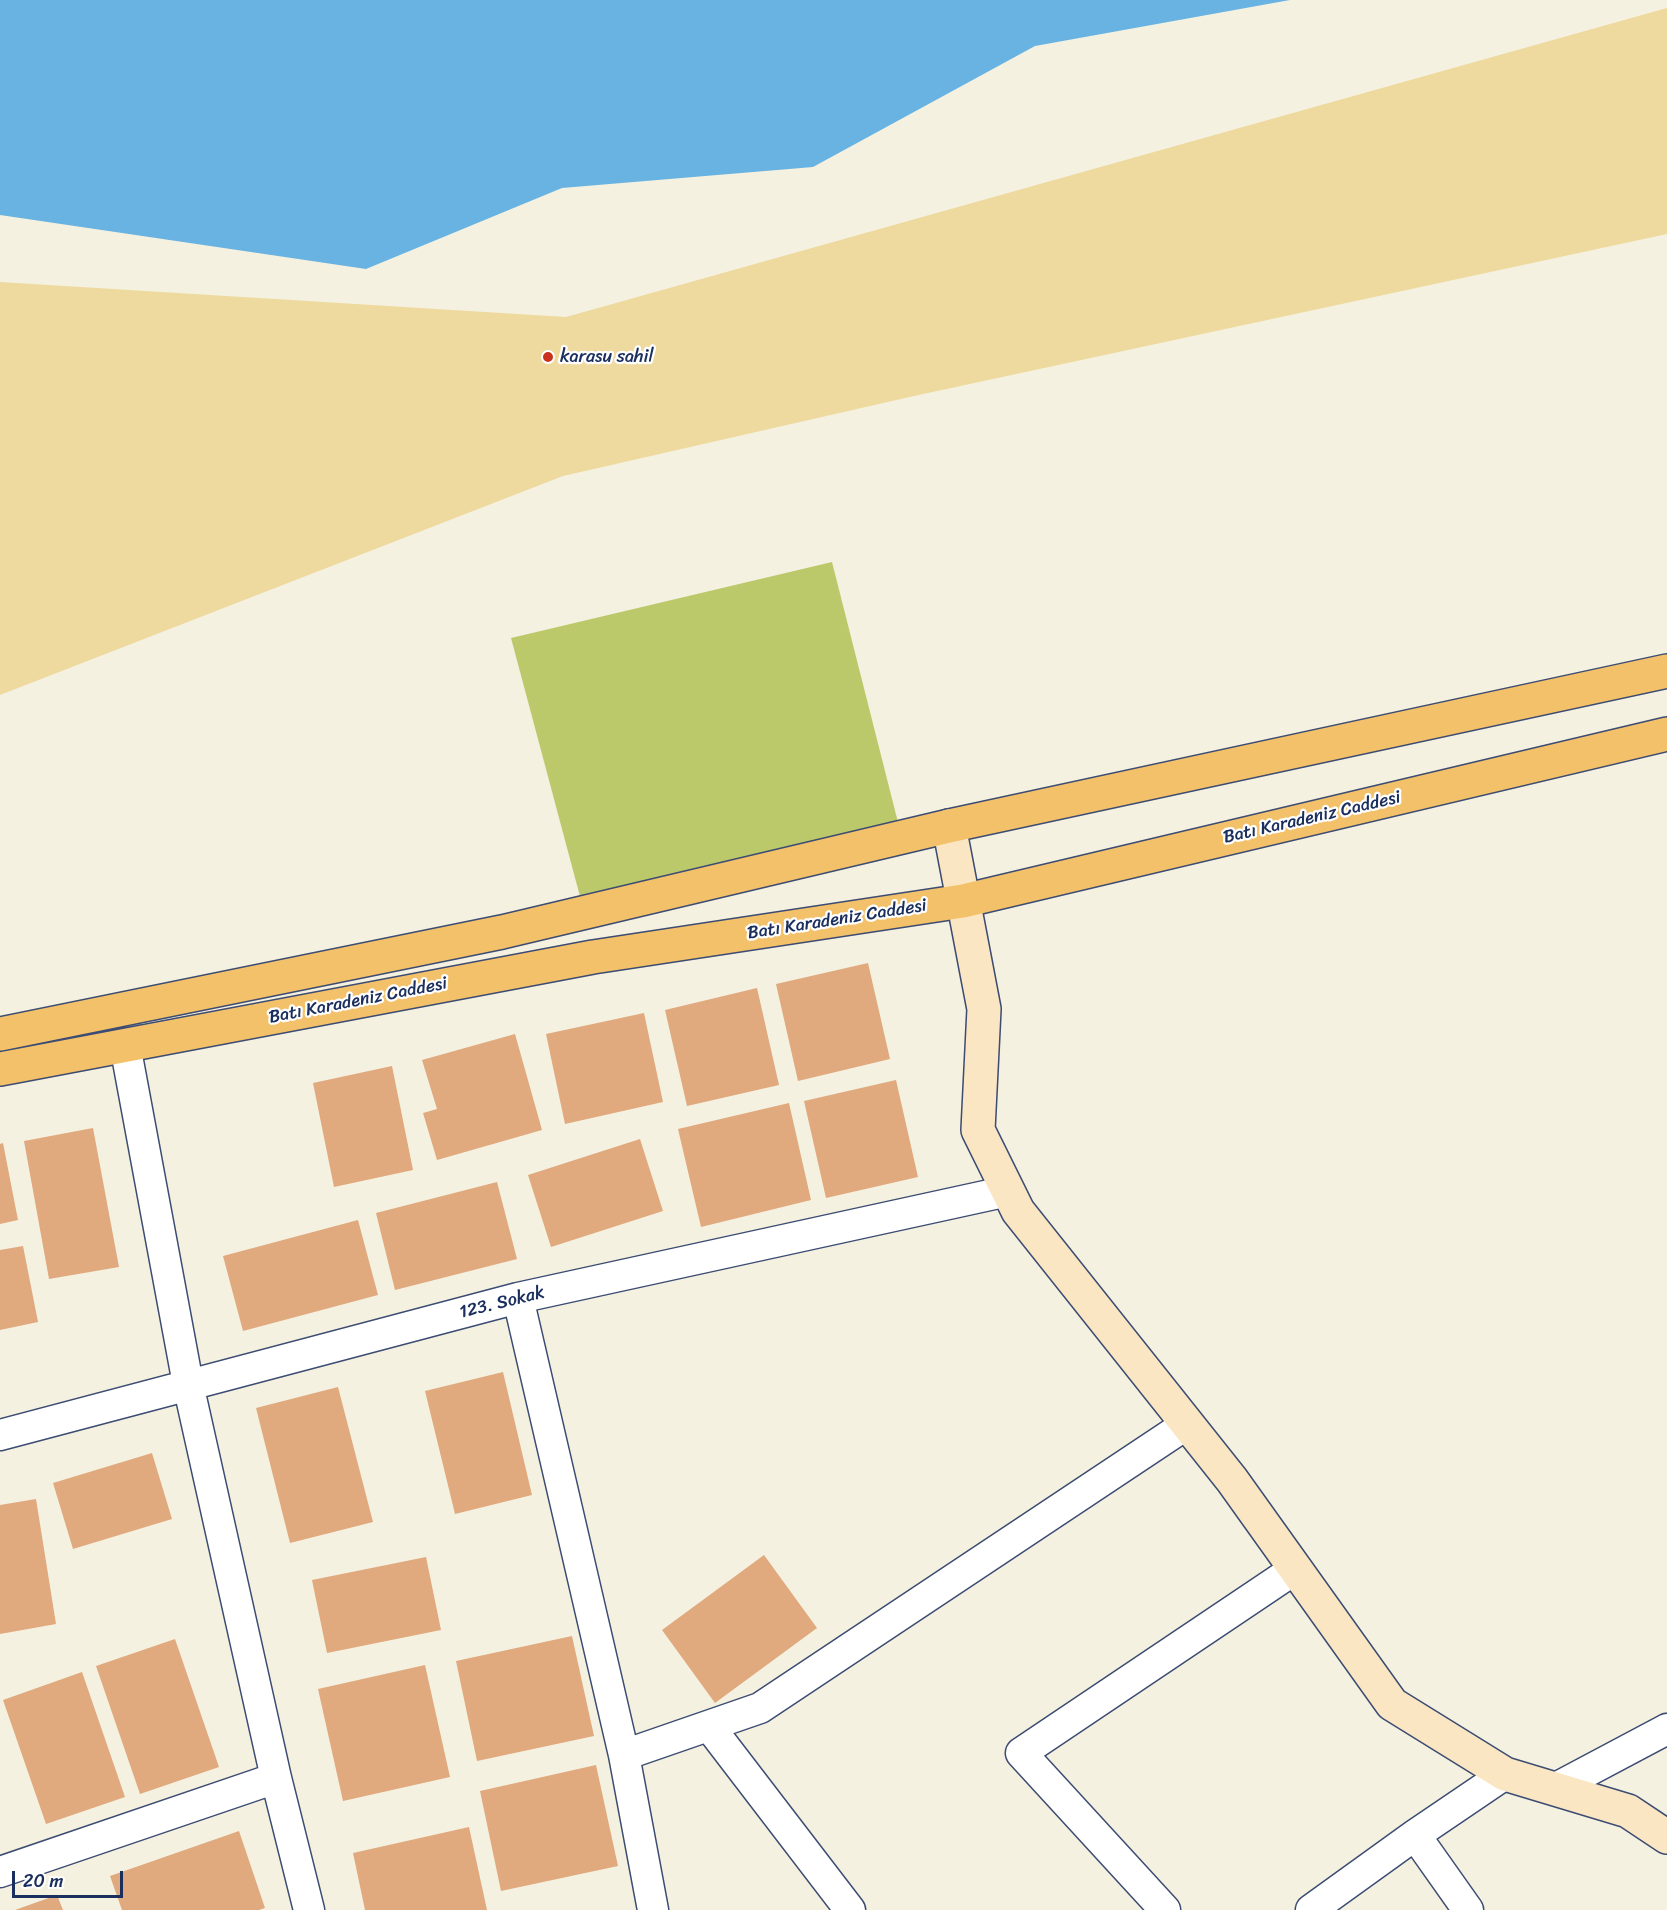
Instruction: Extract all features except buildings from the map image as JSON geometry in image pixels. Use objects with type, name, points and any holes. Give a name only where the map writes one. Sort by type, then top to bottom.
[{"type":"main road","points":[[0,1034],[502,932],[949,826],[1667,671]]},
{"type":"main road","name":"Batı Karadeniz Caddesi","points":[[0,1069],[593,957],[963,901],[1667,734]]},
{"type":"street","points":[[949,826],[984,1009],[978,1130],[1018,1211],[1232,1480],[1392,1704],[1505,1774],[1628,1811],[1667,1837]]},
{"type":"street","points":[[125,1045],[188,1384],[276,1778],[309,1910]]},
{"type":"street","name":"123. Sokak","points":[[0,1435],[518,1298],[1008,1191]]},
{"type":"street","points":[[518,1298],[624,1755],[653,1910]]},
{"type":"street","points":[[624,1755],[760,1708],[1187,1424]]},
{"type":"street","points":[[1165,1910],[1021,1753],[1295,1569]]},
{"type":"street","points":[[709,1726],[850,1910]]},
{"type":"street","points":[[1554,1789],[1667,1729]]},
{"type":"street","points":[[1311,1910],[1505,1774]]},
{"type":"street","points":[[0,1872],[276,1778]]},
{"type":"street","points":[[1415,1835],[1468,1910]]},
{"type":"green space","points":[[832,562],[903,842],[586,919],[511,638]]},
{"type":"sand","name":"karasu sahil","points":[[1667,8],[1667,234],[914,396],[563,476],[0,695],[0,282],[566,317]]},
{"type":"water","points":[[0,0],[1290,0],[1035,46],[813,167],[562,188],[366,269],[0,215]]},
{"type":"place","name":"karasu sahil","points":[[548,357]]}]
